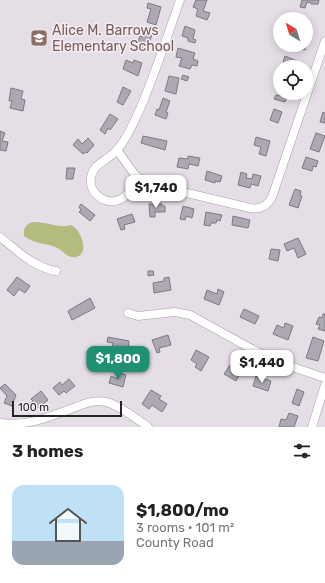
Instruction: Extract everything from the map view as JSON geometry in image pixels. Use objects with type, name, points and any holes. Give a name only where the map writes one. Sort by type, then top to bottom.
[{"type":"street","points":[[139,179],[125,196],[118,200],[108,201],[96,194],[91,183],[92,172],[99,163],[117,150],[125,140],[144,99],[180,0]]},
{"type":"street","points":[[117,150],[132,172],[139,179],[149,184],[250,208],[258,209],[266,205],[272,197],[325,41]]},
{"type":"street","points":[[0,238],[32,262],[39,266],[56,271]]},
{"type":"street","points":[[128,313],[138,316],[175,312],[190,315],[272,360],[325,378]]},
{"type":"street","points":[[312,427],[325,385]]},
{"type":"street","points":[[0,423],[15,426],[28,426],[82,405],[99,401],[114,405],[148,427]]},
{"type":"green space","points":[[33,222],[57,226],[71,225],[78,231],[82,241],[83,251],[76,257],[71,257],[55,247],[28,239],[24,236],[25,229],[28,224]]},
{"type":"building","points":[[196,0],[207,0],[203,11],[210,13],[207,20],[196,16],[198,9],[193,7]]},
{"type":"building","points":[[302,0],[319,0],[318,4],[311,4],[307,2],[305,8],[300,7]]},
{"type":"building","points":[[148,3],[161,7],[156,25],[147,22],[151,9],[147,8]]},
{"type":"building","points":[[185,26],[195,30],[193,39],[196,40],[195,43],[188,41],[188,38],[182,36]]},
{"type":"building","points":[[144,32],[152,35],[146,50],[136,47],[140,36],[142,37]]},
{"type":"building","points":[[178,48],[195,53],[193,59],[198,61],[197,66],[192,65],[190,69],[179,66],[182,58],[176,57]]},
{"type":"building","points":[[285,56],[295,60],[284,60]]},
{"type":"building","points":[[126,60],[133,63],[134,60],[142,63],[138,76],[123,69]]},
{"type":"building","points":[[183,75],[189,77],[187,81],[181,79]]},
{"type":"building","points":[[169,76],[179,78],[176,94],[165,91]]},
{"type":"building","points":[[123,87],[131,91],[123,105],[117,102]]},
{"type":"building","points":[[11,88],[23,91],[21,99],[25,100],[23,111],[10,108],[12,101],[9,101]]},
{"type":"building","points":[[163,98],[170,101],[166,112],[168,113],[166,119],[155,115],[157,109],[159,110]]},
{"type":"building","points":[[274,109],[282,112],[278,123],[270,120]]},
{"type":"building","points":[[323,112],[325,113],[325,123],[320,122]]},
{"type":"building","points":[[110,114],[118,119],[110,130],[108,128],[105,134],[100,130]]},
{"type":"building","points":[[0,131],[5,133],[2,141],[8,142],[6,151],[0,150]]},
{"type":"building","points":[[316,133],[325,136],[319,152],[310,149]]},
{"type":"building","points":[[143,136],[167,141],[165,150],[141,143]]},
{"type":"building","points":[[256,137],[270,141],[266,156],[259,154],[261,147],[254,145]]},
{"type":"building","points":[[88,138],[94,145],[87,153],[86,152],[83,154],[73,145],[78,139],[82,144]]},
{"type":"building","points":[[188,156],[200,158],[198,166],[189,164],[188,169],[177,167],[179,158],[188,159]]},
{"type":"building","points":[[306,157],[318,161],[316,167],[313,166],[312,171],[302,168]]},
{"type":"building","points":[[67,168],[75,168],[73,179],[66,179]]},
{"type":"building","points":[[207,171],[222,176],[220,182],[215,181],[215,183],[205,180]]},
{"type":"building","points":[[241,172],[247,174],[246,178],[252,179],[253,174],[261,176],[258,186],[251,184],[250,188],[238,185]]},
{"type":"building","points":[[295,189],[301,191],[300,196],[302,196],[298,208],[289,205]]},
{"type":"building","points":[[81,204],[95,215],[90,221],[79,212],[81,210],[79,207]]},
{"type":"building","points":[[149,204],[162,204],[162,206],[165,206],[165,212],[155,212],[155,217],[150,217]]},
{"type":"building","points":[[183,206],[194,209],[192,218],[186,216],[185,220],[180,219]]},
{"type":"building","points":[[206,212],[222,215],[220,221],[217,220],[216,223],[211,223],[210,226],[204,225]]},
{"type":"building","points":[[132,214],[135,222],[124,225],[125,229],[121,230],[117,219]]},
{"type":"building","points":[[233,216],[250,220],[248,228],[232,225]]},
{"type":"building","points":[[298,238],[306,254],[298,258],[294,248],[287,251],[284,244]]},
{"type":"building","points":[[271,249],[280,250],[278,261],[269,259]]},
{"type":"building","points":[[148,271],[153,271],[154,275],[148,276]]},
{"type":"building","points":[[17,277],[30,286],[25,293],[19,289],[14,296],[7,290]]},
{"type":"building","points":[[169,277],[171,290],[154,293],[153,283],[164,281],[164,278]]},
{"type":"building","points":[[218,289],[224,292],[219,305],[204,299],[207,290],[217,294]]},
{"type":"building","points":[[90,298],[95,308],[72,320],[68,311]]},
{"type":"building","points":[[244,309],[259,316],[255,324],[240,317]]},
{"type":"building","points":[[323,314],[325,314],[325,331],[318,329],[320,325],[316,324],[319,317],[322,318]]},
{"type":"building","points":[[285,323],[293,326],[288,340],[273,334],[277,325],[284,328]]},
{"type":"building","points":[[168,335],[171,345],[159,348],[160,352],[157,353],[152,340]]},
{"type":"building","points":[[108,337],[129,341],[128,351],[112,349],[113,343],[107,342]]},
{"type":"building","points":[[313,337],[324,341],[318,361],[306,358]]},
{"type":"building","points":[[196,350],[209,357],[201,371],[195,367],[197,364],[191,360]]},
{"type":"building","points":[[230,365],[241,372],[236,381],[224,374]]},
{"type":"building","points":[[120,373],[126,375],[123,387],[109,383],[111,376],[118,379]]},
{"type":"building","points":[[256,376],[271,381],[268,391],[253,386]]},
{"type":"building","points":[[69,379],[75,386],[66,393],[64,391],[59,395],[53,388],[60,382],[62,385]]},
{"type":"building","points":[[5,384],[16,395],[12,406],[4,403],[7,396],[0,388]]},
{"type":"building","points":[[297,389],[304,392],[299,406],[292,403]]},
{"type":"building","points":[[151,390],[161,396],[159,399],[167,404],[162,412],[152,405],[149,409],[142,404]]},
{"type":"building","points":[[41,391],[48,400],[38,408],[35,404],[30,407],[28,405],[33,401],[31,399]]},
{"type":"building","points":[[289,413],[298,416],[294,427],[279,427],[281,419],[286,420]]},
{"type":"place","name":"Alice M. Barrows Elementary School","points":[[39,38]]}]
